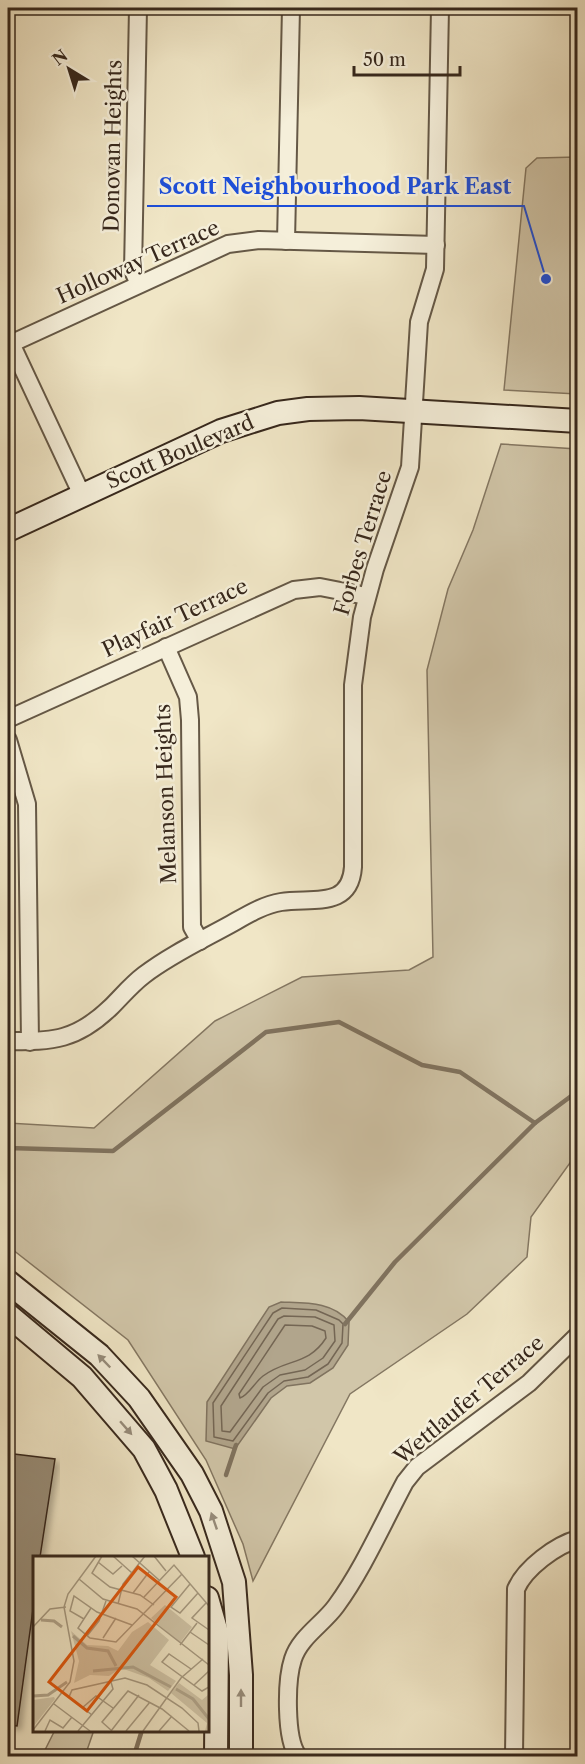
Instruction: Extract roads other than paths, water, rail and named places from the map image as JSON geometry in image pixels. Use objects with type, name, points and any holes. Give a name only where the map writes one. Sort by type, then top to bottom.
[{"type":"main road","name":"Scott Boulevard","points":[[8,530],[221,431],[258,418],[323,408],[578,421]]},
{"type":"main road","points":[[8,1282],[99,1355],[139,1398],[192,1474],[206,1502],[234,1582],[241,1675],[242,1756]]},
{"type":"main road","points":[[8,1315],[82,1377],[144,1449],[166,1490],[193,1556]]},
{"type":"main road","points":[[208,1602],[217,1633],[216,1756]]},
{"type":"street","name":"Donovan Heights","points":[[138,8],[133,271],[139,284]]},
{"type":"street","points":[[286,241],[291,8]]},
{"type":"street","name":"Forbes Terrace","points":[[8,1041],[63,1039],[80,1032],[96,1021],[146,973],[200,941],[268,905],[331,899],[342,893],[350,882],[352,867],[352,685],[366,596],[410,466],[419,322],[435,269],[440,8]]},
{"type":"street","name":"Holloway Terrace","points":[[8,342],[228,244],[248,241],[286,241],[436,245]]},
{"type":"street","points":[[8,342],[82,495]]},
{"type":"street","name":"Playfair Terrace","points":[[8,719],[294,590],[320,587],[366,596]]},
{"type":"street","name":"Melanson Heights","points":[[166,647],[188,697],[192,927],[200,941]]},
{"type":"street","points":[[8,740],[27,804],[30,1042]]},
{"type":"street","name":"Wettlaufer Terrace","points":[[298,1756],[289,1739],[290,1670],[293,1658],[307,1636],[321,1623],[343,1594],[405,1482],[417,1467],[529,1383],[578,1335]]},
{"type":"street","points":[[514,1756],[516,1588],[528,1572],[568,1542],[578,1539]]},
{"type":"water","points":[[281,1302],[318,1304],[335,1310],[349,1322],[348,1345],[333,1368],[310,1383],[287,1386],[271,1398],[235,1449],[206,1441],[207,1402],[269,1307]]},
{"type":"waterway","points":[[8,1148],[113,1151],[266,1032],[339,1022],[422,1065],[460,1072],[535,1123]]},
{"type":"waterway","points":[[345,1324],[395,1262],[535,1123],[578,1091]]},
{"type":"waterway","points":[[226,1475],[236,1445]]},
{"type":"waterway","points":[[134,1756],[142,1731]]},
{"type":"place","name":"Scott Neighbourhood Park East","points":[[546,279]]}]
